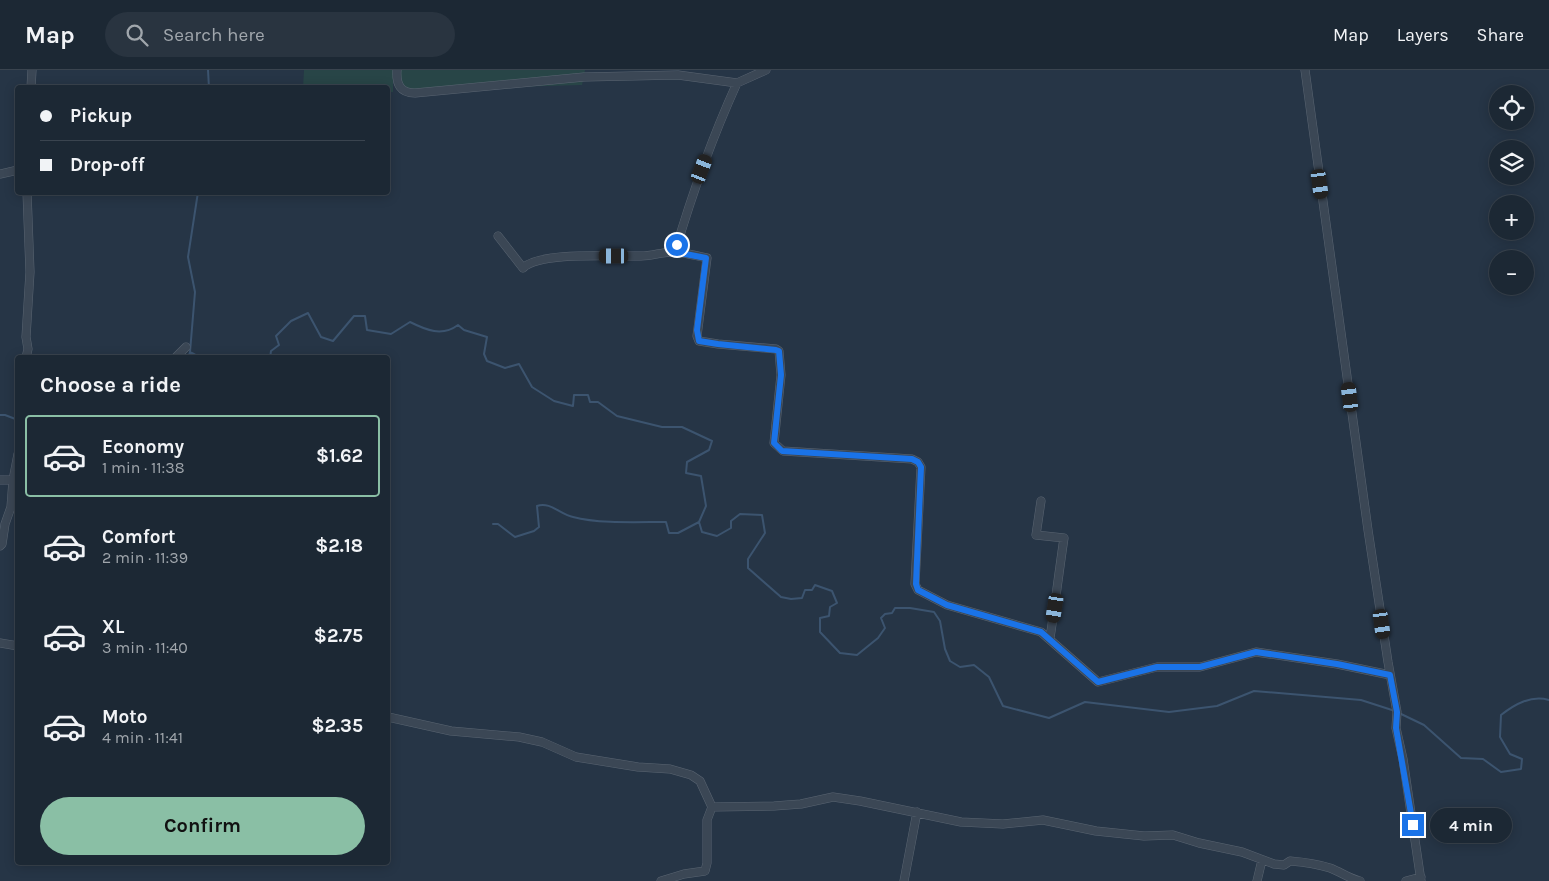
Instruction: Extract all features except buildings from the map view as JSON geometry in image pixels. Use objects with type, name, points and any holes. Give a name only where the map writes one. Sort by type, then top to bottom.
[{"type":"street","points":[[31,85],[32,70]]},
{"type":"street","points":[[397,70],[396,81],[401,90],[415,94],[584,77],[678,75],[737,83],[766,70]]},
{"type":"street","points":[[1305,70],[1368,530],[1397,712],[1396,728],[1403,759],[1421,879],[1406,881]]},
{"type":"street","points":[[675,252],[688,206],[723,113],[737,83]]},
{"type":"street","points":[[0,174],[15,171]]},
{"type":"street","points":[[27,195],[30,272],[27,355]]},
{"type":"street","points":[[498,236],[523,268],[528,263],[568,257],[642,256],[675,252],[706,258],[697,330],[699,341],[779,351],[781,375],[774,443],[778,448],[782,451],[815,454],[898,457],[918,462],[921,467],[916,584],[918,590],[947,605],[1041,632],[1098,682],[1157,667],[1200,667],[1256,652],[1337,664],[1390,675]]},
{"type":"street","points":[[178,355],[186,347]]},
{"type":"street","points":[[0,546],[11,507],[15,470]]},
{"type":"street","points":[[0,480],[13,480]]},
{"type":"street","points":[[1041,501],[1036,535],[1064,538],[1050,638]]},
{"type":"street","points":[[0,643],[15,646]]},
{"type":"street","points":[[390,717],[450,731],[519,737],[542,742],[576,757],[638,767],[670,769],[691,774],[700,781],[712,806],[706,820],[707,863],[705,871],[684,874],[661,881]]},
{"type":"street","points":[[712,806],[727,808],[774,806],[801,804],[834,797],[961,822],[1002,824],[1043,820],[1096,831],[1144,836],[1173,835],[1199,843],[1242,852],[1262,860],[1284,865],[1290,861],[1332,868],[1349,878],[1360,881]]},
{"type":"street","points":[[904,881],[917,812]]},
{"type":"street","points":[[1257,881],[1262,860]]},
{"type":"green space","points":[[304,70],[393,70],[393,92],[390,92],[390,85],[303,85]]},
{"type":"green space","points":[[398,70],[585,70],[582,85],[404,90]]},
{"type":"waterway","points":[[208,70],[209,85]]},
{"type":"waterway","points":[[196,355],[190,352],[195,292],[188,257],[198,195]]},
{"type":"waterway","points":[[270,355],[271,351],[279,345],[276,336],[291,321],[308,313],[321,337],[333,341],[354,316],[365,316],[367,330],[391,334],[410,322],[434,331],[446,331],[458,325],[464,330],[487,337],[484,354],[487,361],[505,368],[519,364],[532,387],[554,401],[573,406],[574,395],[588,395],[590,402],[598,402],[617,416],[662,427],[682,427],[712,441],[709,450],[687,462],[686,473],[701,476],[706,506],[699,522],[702,532],[717,536],[731,528],[731,521],[740,514],[762,515],[765,533],[748,559],[748,568],[781,597],[791,599],[802,598],[805,590],[812,590],[815,585],[832,591],[837,603],[830,607],[829,616],[820,618],[820,632],[840,653],[857,655],[878,638],[885,628],[881,618],[885,614],[892,613],[895,608],[910,608],[934,612],[940,621],[945,649],[950,661],[960,667],[974,665],[989,677],[1003,706],[1049,718],[1085,702],[1169,712],[1217,706],[1254,691],[1361,700],[1395,711]]},
{"type":"waterway","points":[[0,415],[15,419]]},
{"type":"waterway","points":[[493,524],[498,524],[515,537],[534,531],[539,527],[537,506],[542,505],[551,507],[569,516],[595,521],[666,522],[669,533],[678,533],[699,522]]},
{"type":"waterway","points":[[1399,713],[1424,725],[1461,758],[1483,759],[1501,772],[1521,769],[1522,759],[1510,754],[1500,737],[1501,715],[1512,707],[1530,700],[1549,700]]},
{"type":"route","points":[[677,245],[675,252],[706,258],[697,330],[699,341],[779,351],[781,375],[774,443],[778,448],[782,451],[815,454],[898,457],[918,462],[921,467],[916,584],[918,590],[947,605],[1041,632],[1098,682],[1157,667],[1200,667],[1256,652],[1337,664],[1390,675],[1397,712],[1396,728],[1403,759],[1413,825]]}]
